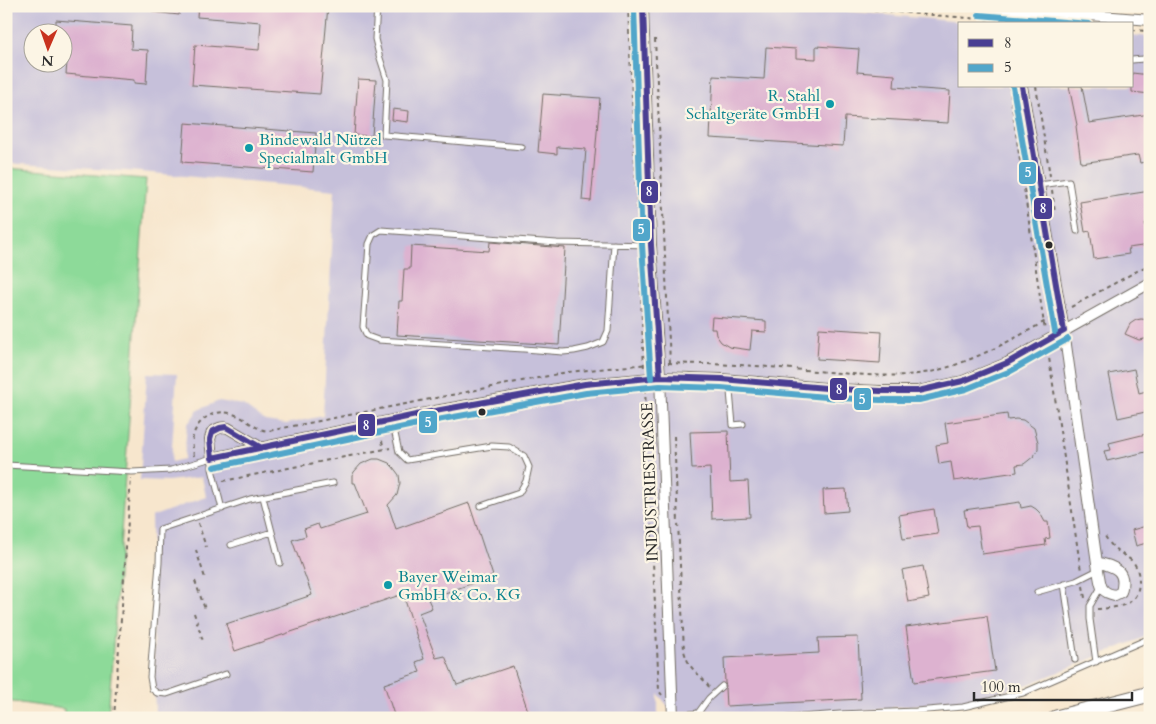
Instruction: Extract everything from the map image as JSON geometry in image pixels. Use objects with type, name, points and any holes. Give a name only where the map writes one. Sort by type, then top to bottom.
[{"type":"main road","points":[[1056,718],[1150,694]]},
{"type":"street","name":"INDUSTRIESTRASSE","points":[[643,6],[651,245],[660,377],[673,717]]},
{"type":"street","points":[[980,6],[1098,20],[1150,20]]},
{"type":"street","points":[[1005,8],[1013,22]]},
{"type":"street","points":[[1022,88],[1064,331],[1101,587],[1107,594],[1115,595],[1121,592],[1124,582],[1122,574],[1116,569],[1098,566]]},
{"type":"street","points":[[260,447],[224,427],[212,432],[210,439],[212,458],[392,420],[584,384],[660,377],[729,380],[838,389],[918,391],[963,381],[1007,363],[1150,282]]},
{"type":"lane","points":[[377,6],[375,39],[378,55],[387,80],[384,135],[522,147]]},
{"type":"lane","points":[[1134,60],[1150,56]]},
{"type":"lane","points":[[1039,185],[1069,181],[1076,231]]},
{"type":"lane","points":[[614,244],[608,331],[603,342],[588,348],[562,352],[524,348],[378,340],[367,336],[363,327],[369,244],[373,235],[381,230],[556,243],[614,244],[638,245],[651,245]]},
{"type":"lane","points":[[729,380],[733,425],[743,424]]},
{"type":"lane","points":[[392,420],[399,452],[406,460],[492,446],[509,447],[524,456],[529,468],[526,481],[519,493],[481,506]]},
{"type":"lane","points":[[6,465],[132,472],[171,470],[212,458],[212,469],[222,509]]},
{"type":"lane","points":[[226,674],[167,694],[158,693],[152,689],[150,677],[160,529],[250,500],[332,483]]},
{"type":"lane","points":[[262,497],[280,562]]},
{"type":"lane","points":[[231,545],[272,532]]},
{"type":"lane","points":[[1036,592],[1076,581],[1098,566]]},
{"type":"lane","points":[[1064,584],[1075,660]]},
{"type":"lane","points":[[1096,662],[1090,606],[1101,587]]},
{"type":"lane","points":[[788,718],[916,711],[963,706],[1023,694],[1150,638]]},
{"type":"lane","points":[[698,713],[709,698],[722,686]]},
{"type":"lane","points":[[673,717],[698,713],[707,718]]},
{"type":"path","points":[[628,6],[659,691],[663,696]]},
{"type":"path","points":[[826,6],[1009,22]]},
{"type":"path","points":[[1134,30],[1150,31]]},
{"type":"path","points":[[1036,88],[1055,212]]},
{"type":"path","points":[[378,423],[384,450]]},
{"type":"path","points":[[216,483],[398,447]]},
{"type":"path","points":[[114,718],[132,472]]},
{"type":"path","points":[[196,517],[206,547]]},
{"type":"path","points":[[1090,606],[1099,609],[1123,606],[1135,597],[1138,590],[1139,574],[1134,563],[1118,552],[1108,542],[1103,533]]},
{"type":"path","points":[[196,550],[205,578]]},
{"type":"path","points":[[195,581],[205,609]]},
{"type":"path","points":[[194,613],[204,641]]},
{"type":"shaded area","points":[[6,6],[789,6],[963,22],[958,22],[958,88],[1134,88],[1134,35],[1150,37],[1150,635],[1029,684],[969,701],[914,705],[806,718],[678,718],[658,694],[658,718],[155,718],[151,517],[206,497],[202,477],[168,481],[140,480],[147,373],[177,374],[171,462],[184,459],[187,425],[198,410],[219,401],[243,405],[265,421],[286,424],[323,416],[335,190],[141,172],[6,163]]},
{"type":"green space","points":[[6,168],[146,179],[108,718],[64,718],[64,709],[6,701]]},
{"type":"building","points":[[153,6],[180,6],[179,15],[153,12]]},
{"type":"building","points":[[198,6],[328,6],[320,94],[192,85],[195,45],[259,50],[261,22],[197,17]]},
{"type":"building","points":[[56,20],[132,26],[131,49],[148,50],[146,84],[134,83],[134,80],[66,74],[66,72],[72,72],[72,22],[56,22]]},
{"type":"building","name":"R. Stahl Schaltgeräte GmbH","points":[[816,46],[859,49],[857,72],[895,75],[894,87],[950,91],[948,123],[845,117],[843,146],[710,138],[713,76],[764,79],[766,47],[796,49],[796,58],[816,59]]},
{"type":"building","points":[[1134,73],[1150,75],[1150,94],[1132,92],[1132,88],[1134,88]]},
{"type":"building","points":[[358,79],[376,80],[372,136],[354,135]]},
{"type":"building","points":[[1069,88],[1082,88],[1089,123],[1150,114],[1150,161],[1140,163],[1138,155],[1081,163],[1077,125]]},
{"type":"building","points":[[543,94],[600,98],[591,201],[582,200],[586,149],[557,147],[557,154],[538,152]]},
{"type":"building","points":[[393,109],[409,111],[408,122],[392,120]]},
{"type":"building","name":"Bindewald Nützel Specialmalt GmbH","points":[[185,123],[316,133],[313,172],[182,162]]},
{"type":"building","points":[[1150,191],[1150,222],[1145,223],[1149,245],[1128,248],[1129,254],[1094,259],[1090,231],[1085,232],[1080,202]]},
{"type":"building","points":[[490,242],[565,248],[559,345],[397,335],[399,301],[402,301],[404,269],[410,269],[411,246],[489,251]]},
{"type":"building","points":[[712,317],[766,321],[766,332],[752,331],[750,350],[729,347],[721,342],[716,335],[715,329],[711,329]]},
{"type":"building","points":[[1141,319],[1150,320],[1150,338],[1139,340],[1125,334],[1130,324]]},
{"type":"building","points":[[819,328],[882,332],[880,363],[817,359]]},
{"type":"building","points":[[1134,369],[1139,393],[1150,390],[1150,411],[1118,418],[1109,374]]},
{"type":"building","points":[[1007,414],[1008,420],[1023,420],[1034,428],[1038,449],[1034,456],[1024,464],[1016,465],[1017,472],[954,481],[951,462],[939,464],[936,445],[948,443],[945,423]]},
{"type":"building","points":[[728,431],[730,482],[748,481],[750,517],[712,519],[710,468],[692,469],[690,432]]},
{"type":"building","points":[[1150,433],[1150,451],[1107,461],[1104,451],[1111,450],[1109,443]]},
{"type":"building","name":"Bayer Weimar GmbH & Co. KG","points":[[373,459],[389,463],[399,475],[400,483],[397,495],[388,505],[396,529],[469,503],[493,576],[428,599],[432,608],[419,613],[436,658],[445,656],[457,685],[513,666],[528,711],[508,718],[395,718],[384,684],[420,672],[416,662],[424,659],[403,594],[235,651],[226,624],[312,595],[292,540],[306,536],[304,529],[318,524],[320,529],[367,514],[355,483],[352,483],[352,476],[361,464]]},
{"type":"building","points":[[846,489],[848,511],[824,513],[823,490]]},
{"type":"building","points":[[1020,502],[1021,508],[1031,506],[1040,513],[1045,522],[1048,522],[1050,538],[1045,539],[1046,545],[982,554],[978,526],[967,527],[964,510]]},
{"type":"building","points":[[934,509],[938,534],[903,539],[899,515]]},
{"type":"building","points":[[1150,525],[1150,542],[1136,546],[1132,530]]},
{"type":"building","points":[[923,566],[929,598],[908,602],[902,570]]},
{"type":"building","points":[[987,616],[995,671],[914,682],[906,627]]},
{"type":"building","points":[[858,637],[861,699],[726,706],[724,658],[819,653],[818,638]]},
{"type":"transit line","name":"5","points":[[634,6],[642,245],[651,378]]},
{"type":"transit line","name":"8","points":[[643,6],[651,245],[660,377]]},
{"type":"transit line","name":"5","points":[[979,15],[1065,22]]},
{"type":"transit line","name":"5","points":[[1013,88],[1055,332]]},
{"type":"transit line","name":"8","points":[[1022,88],[1064,331]]},
{"type":"transit line","name":"8","points":[[260,447],[226,427],[212,432],[210,439],[212,458],[435,411],[585,384],[660,377],[722,379],[838,389],[918,391],[963,381],[1007,363],[1064,331]]},
{"type":"transit line","name":"5","points":[[214,467],[437,420],[586,393],[660,386],[721,388],[838,398],[919,400],[966,389],[1011,371],[1068,339]]},
{"type":"place","name":"R. Stahl Schaltgeräte GmbH","points":[[830,104]]},
{"type":"place","name":"Bindewald Nützel Specialmalt GmbH","points":[[249,148]]},
{"type":"place","name":"Bayer Weimar GmbH & Co. KG","points":[[388,585]]}]
